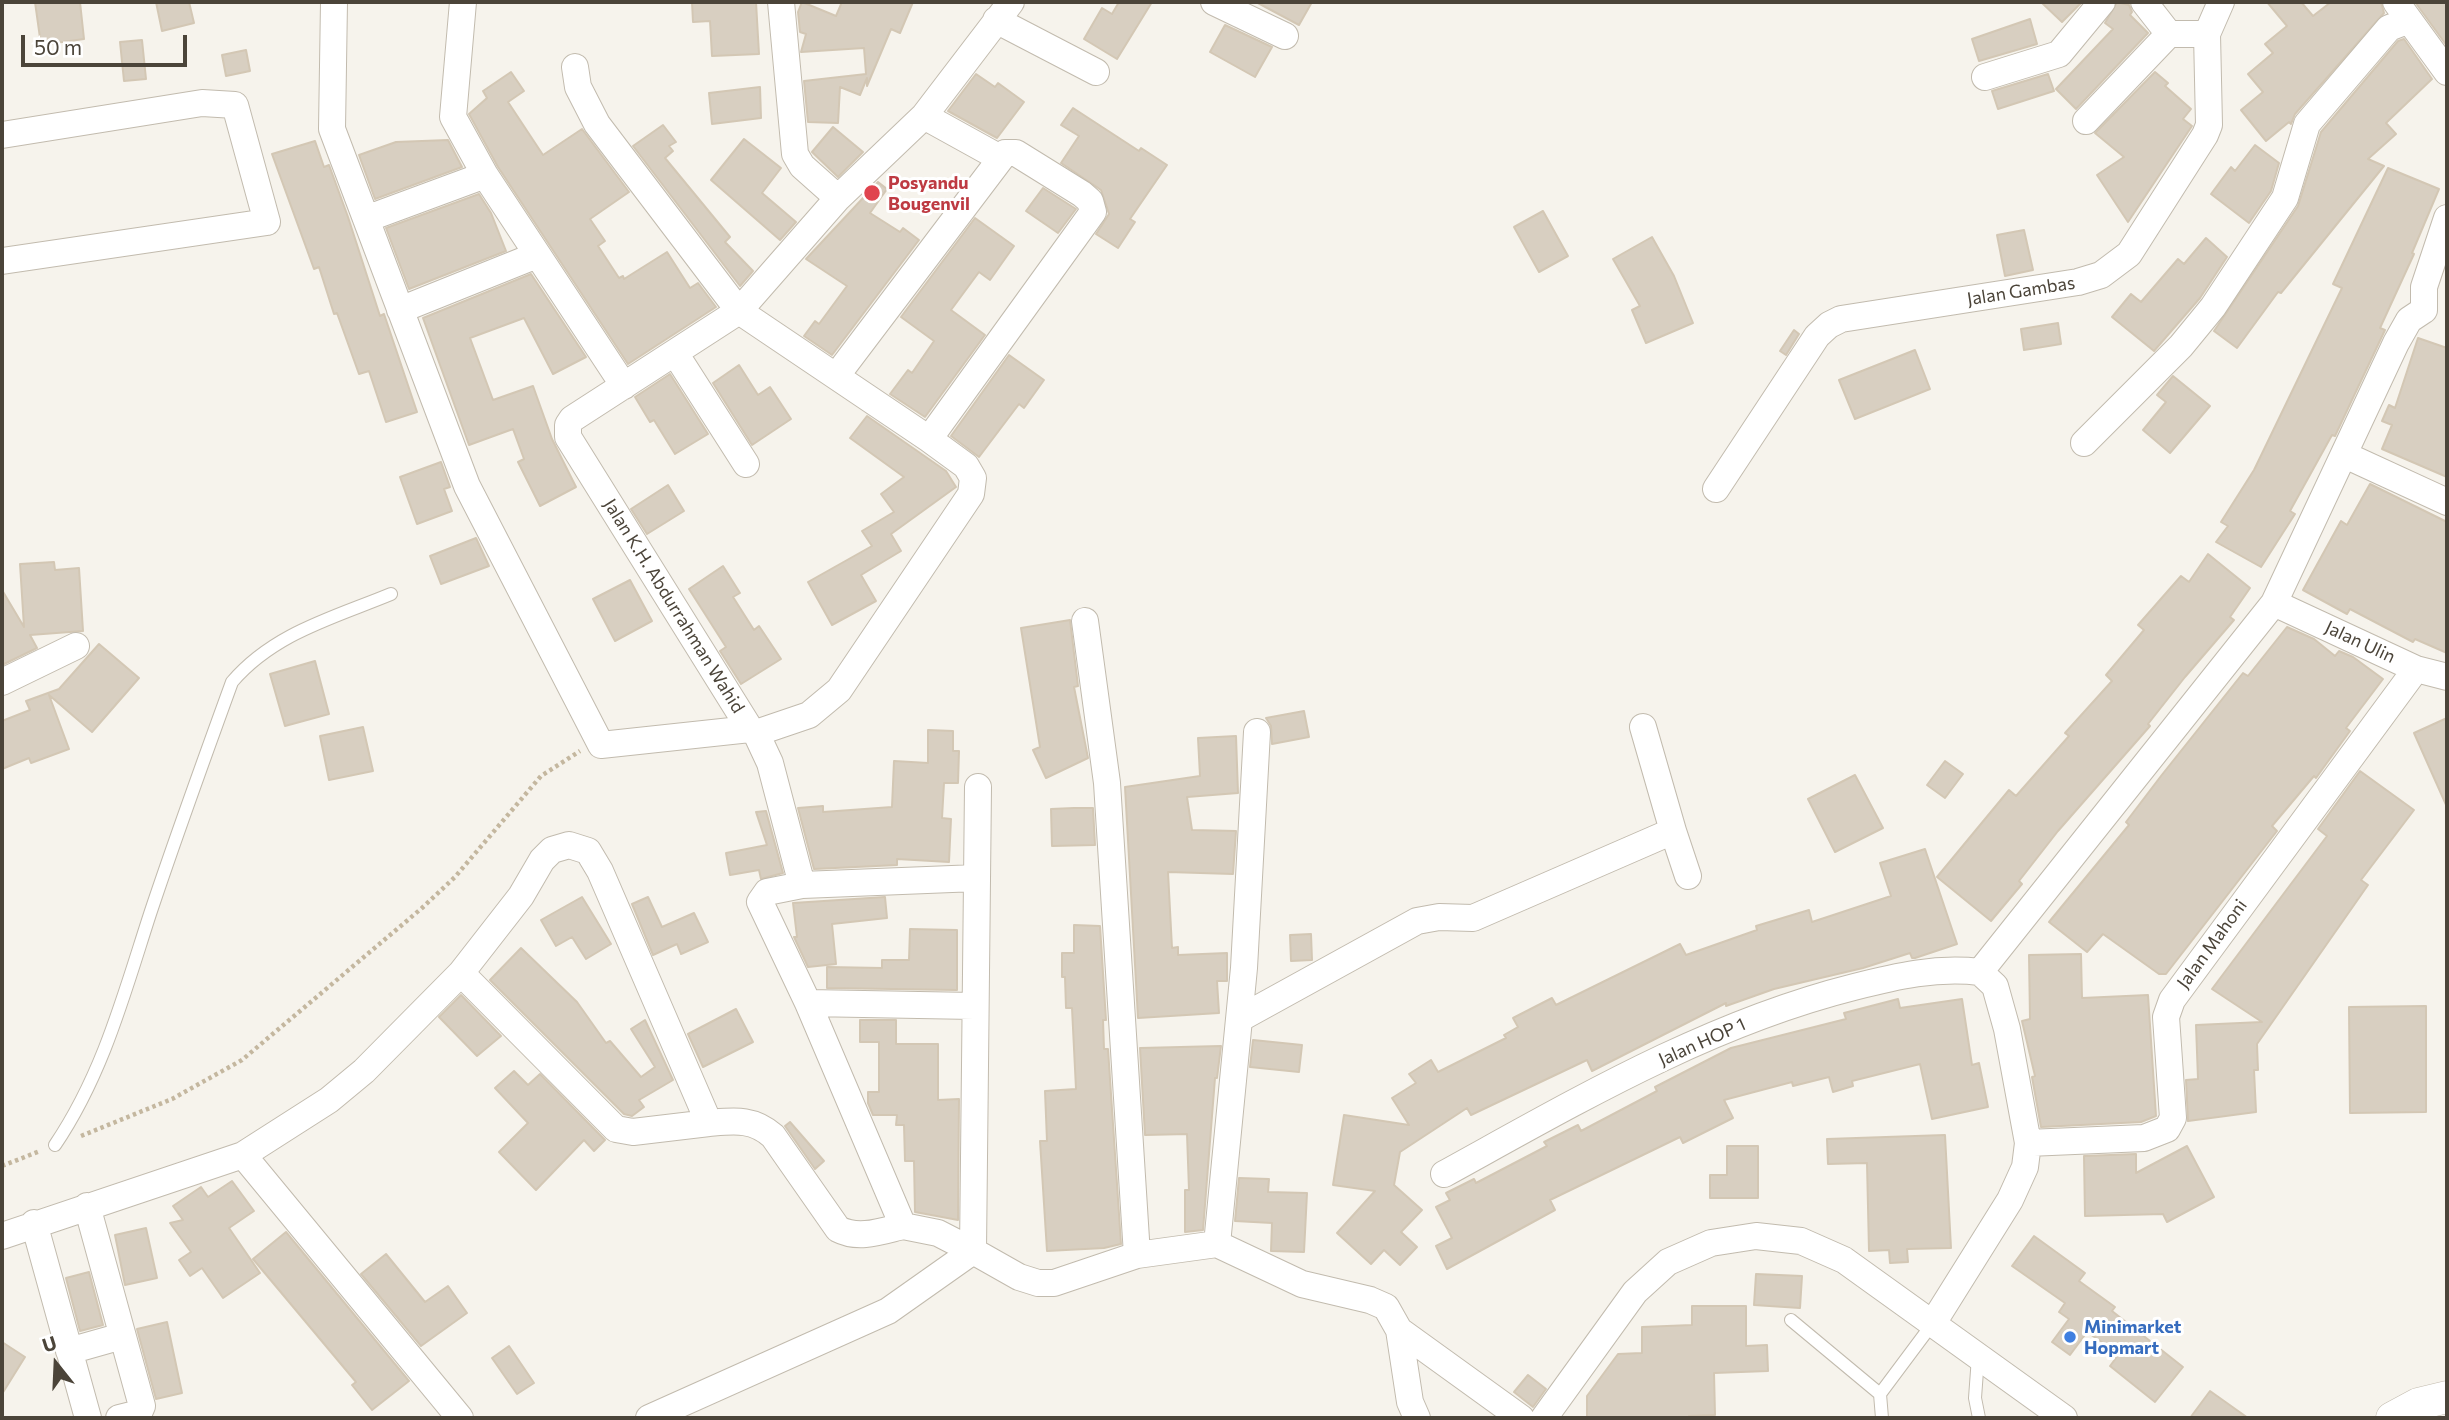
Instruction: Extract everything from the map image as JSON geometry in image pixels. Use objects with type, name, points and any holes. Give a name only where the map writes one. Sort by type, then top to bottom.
[{"type":"street","points":[[334,2],[330,124],[467,485],[601,745]]},
{"type":"street","points":[[463,2],[453,117],[485,175],[624,386]]},
{"type":"street","points":[[781,2],[795,154],[802,166],[838,198]]},
{"type":"street","points":[[1214,2],[1285,36]]},
{"type":"street","points":[[1984,77],[2059,54],[2102,2]]},
{"type":"street","points":[[2144,2],[2169,34]]},
{"type":"street","name":"Jalan Gambas","points":[[1717,489],[1817,336],[1829,325],[1841,319],[2078,282],[2117,266],[2129,254],[2209,125],[2207,34],[2221,2]]},
{"type":"street","points":[[1003,11],[1096,72]]},
{"type":"street","name":"Jalan K.H. Abdurrahman Wahid","points":[[601,745],[753,731],[569,437],[568,425],[572,419],[739,311],[838,198],[924,116],[1003,11]]},
{"type":"street","points":[[2084,443],[2181,346],[2206,317],[2285,198],[2306,124],[2402,11],[2447,72]]},
{"type":"street","points":[[2085,121],[2169,34],[2207,34]]},
{"type":"street","points":[[575,67],[578,87],[597,124],[739,311],[929,439],[971,471],[973,478],[971,494],[839,690],[808,715],[753,731],[770,763],[802,885]]},
{"type":"street","points":[[2,135],[202,103],[235,105],[267,222],[2,261]]},
{"type":"street","points":[[924,116],[1000,158]]},
{"type":"street","points":[[837,375],[1005,153],[1016,153],[1082,194],[1090,201],[1093,212],[929,439]]},
{"type":"street","points":[[366,219],[485,175]]},
{"type":"street","points":[[1933,1323],[2010,1200],[2025,1167],[2028,1143],[2007,1029],[1995,986],[1980,972],[2274,603],[2346,455],[2396,343],[2409,320],[2435,311],[2424,287],[2447,218]]},
{"type":"street","points":[[400,310],[537,255]]},
{"type":"street","points":[[675,352],[746,464]]},
{"type":"street","points":[[2346,455],[2447,502]]},
{"type":"street","name":"Jalan Ulin","points":[[2274,603],[2416,669],[2447,677]]},
{"type":"street","points":[[1085,621],[1105,770],[1138,1255]]},
{"type":"street","points":[[2,682],[76,646]]},
{"type":"street","name":"Jalan Mahoni","points":[[2028,1143],[2144,1139],[2167,1129],[2173,1118],[2166,1017],[2172,1000],[2416,669]]},
{"type":"street","points":[[1643,727],[1688,876]]},
{"type":"street","points":[[1217,1244],[1239,1019],[1256,732]]},
{"type":"street","points":[[973,1251],[978,787]]},
{"type":"street","points":[[1239,1019],[1417,921],[1439,917],[1473,918],[1673,831]]},
{"type":"street","points":[[2,1236],[34,1223],[243,1155],[329,1100],[364,1071],[461,973],[521,896],[542,860],[552,850],[569,845],[588,851],[600,871],[709,1123]]},
{"type":"street","points":[[904,1226],[808,1003],[760,902],[768,892],[802,885],[977,878]]},
{"type":"street","name":"Jalan HOP 1","points":[[1444,1174],[1697,1041],[1760,1017],[1813,998],[1917,972],[1952,969],[1980,972]]},
{"type":"street","points":[[461,973],[616,1129],[632,1132],[740,1121],[765,1128],[832,1221],[846,1234],[857,1236],[904,1226],[938,1233],[1019,1277],[1038,1283],[1054,1283],[1138,1255],[1217,1244],[1302,1284],[1370,1300],[1386,1307],[1399,1330],[1410,1402],[1418,1418]]},
{"type":"street","points":[[808,1003],[974,1006]]},
{"type":"street","points":[[243,1155],[460,1418]]},
{"type":"street","points":[[87,1206],[142,1406],[139,1413],[119,1418]]},
{"type":"street","points":[[34,1223],[88,1418]]},
{"type":"street","points":[[1544,1418],[1635,1292],[1668,1262],[1711,1243],[1756,1236],[1801,1241],[1844,1260],[2064,1418]]},
{"type":"street","points":[[649,1418],[888,1311],[973,1251]]},
{"type":"street","points":[[1399,1330],[1521,1418]]},
{"type":"street","points":[[69,1351],[122,1336]]},
{"type":"street","points":[[2392,1418],[2418,1404],[2447,1397]]},
{"type":"lane","points":[[55,1145],[74,1117],[111,1038],[151,912],[232,682],[250,662],[274,643],[391,594]]},
{"type":"lane","points":[[1791,1320],[1880,1394]]},
{"type":"lane","points":[[1882,1418],[1880,1394],[1933,1323]]},
{"type":"lane","points":[[1979,1357],[1975,1398],[1979,1418]]},
{"type":"path","points":[[2,1166],[172,1099],[242,1060],[455,877],[541,776],[578,752],[601,745]]},
{"type":"building","points":[[35,2],[80,2],[84,39],[41,45]]},
{"type":"building","points":[[156,2],[189,2],[194,23],[162,31]]},
{"type":"building","points":[[692,2],[756,2],[759,54],[712,56],[710,21],[693,22]]},
{"type":"building","points":[[802,2],[836,16],[842,2],[913,2],[900,33],[891,29],[867,86],[867,78],[860,95],[840,87],[838,123],[808,122],[804,81],[866,74],[864,48],[801,52],[806,34],[800,32],[798,12]]},
{"type":"building","points":[[1119,2],[1152,2],[1117,59],[1084,39],[1102,8],[1112,14]]},
{"type":"building","points":[[1256,2],[1312,2],[1299,25]]},
{"type":"building","points":[[2041,2],[2082,2],[2062,22]]},
{"type":"building","points":[[2117,2],[2129,5],[2132,12],[2130,15],[2148,33],[2076,109],[2056,89],[2113,29],[2105,23]]},
{"type":"building","points":[[2267,2],[2301,2],[2313,16],[2331,2],[2381,2],[2384,13],[2295,114],[2291,124],[2289,122],[2266,141],[2241,110],[2263,92],[2248,74],[2273,53],[2265,44],[2287,26]]},
{"type":"building","points":[[2415,2],[2447,2],[2447,46]]},
{"type":"building","points":[[2030,19],[2037,44],[1979,61],[1972,39]]},
{"type":"building","points":[[1225,25],[1272,47],[1255,77],[1210,52]]},
{"type":"building","points":[[2404,39],[2432,79],[2386,123],[2396,134],[2368,159],[2384,166],[2281,293],[2278,292],[2237,348],[2214,331],[2298,206],[2321,132],[2398,41]]},
{"type":"building","points":[[142,40],[146,79],[124,81],[120,42]]},
{"type":"building","points":[[246,50],[250,71],[226,76],[222,55]]},
{"type":"building","points":[[511,72],[524,91],[508,102],[543,155],[582,129],[629,192],[590,219],[605,241],[598,246],[619,278],[623,276],[624,279],[667,252],[690,288],[698,283],[716,307],[628,364],[498,167],[469,114],[487,98],[483,91]]},
{"type":"building","points":[[2155,72],[2168,83],[2165,86],[2191,109],[2183,119],[2192,126],[2128,222],[2097,175],[2124,157],[2095,133]]},
{"type":"building","points":[[976,74],[995,87],[998,83],[1024,102],[997,138],[948,111]]},
{"type":"building","points":[[2048,74],[2054,91],[1998,109],[1992,91]]},
{"type":"building","points":[[760,87],[761,118],[712,124],[709,93]]},
{"type":"building","points":[[1073,108],[1139,151],[1141,148],[1167,165],[1130,219],[1135,222],[1118,248],[1096,234],[1109,214],[1101,190],[1061,163],[1079,136],[1061,125]]},
{"type":"building","points":[[663,125],[676,142],[669,146],[673,151],[665,158],[730,237],[725,242],[753,271],[740,286],[633,146]]},
{"type":"building","points":[[833,127],[863,152],[838,177],[812,152]]},
{"type":"building","points":[[744,139],[781,168],[762,193],[796,222],[780,240],[711,180]]},
{"type":"building","points":[[448,140],[462,167],[375,199],[359,155],[396,142]]},
{"type":"building","points":[[315,141],[324,167],[329,165],[380,316],[384,314],[417,412],[386,422],[369,371],[359,374],[337,313],[334,314],[319,267],[314,269],[272,154]]},
{"type":"building","points":[[2255,145],[2279,163],[2271,191],[2249,223],[2211,194],[2231,167],[2235,171]]},
{"type":"building","points":[[2388,168],[2439,189],[2412,253],[2414,254],[2380,328],[2385,330],[2335,436],[2332,435],[2290,511],[2295,514],[2261,567],[2216,542],[2228,526],[2221,522],[2254,470],[2342,288],[2333,284]]},
{"type":"building","points":[[878,182],[887,189],[870,213],[900,232],[903,228],[919,240],[832,355],[804,336],[815,321],[819,324],[847,286],[806,259]]},
{"type":"building","points":[[1043,188],[1076,209],[1058,233],[1026,211]]},
{"type":"building","points":[[479,194],[491,213],[506,251],[409,289],[386,228]]},
{"type":"building","points":[[1543,211],[1568,256],[1539,272],[1514,227]]},
{"type":"building","points":[[975,218],[1014,246],[990,280],[979,272],[951,310],[985,335],[925,417],[890,394],[908,370],[912,373],[934,341],[901,317]]},
{"type":"building","points":[[2024,230],[2033,270],[2005,276],[1997,235]]},
{"type":"building","points":[[1652,237],[1674,276],[1693,323],[1646,343],[1632,310],[1640,306],[1613,259]]},
{"type":"building","points":[[2206,238],[2227,257],[2200,298],[2154,351],[2112,317],[2131,294],[2141,302],[2178,259],[2184,264]]},
{"type":"building","points":[[531,274],[586,357],[553,374],[524,318],[470,338],[493,400],[533,386],[552,439],[576,487],[540,506],[518,462],[524,459],[513,429],[469,445],[423,318]]},
{"type":"building","points":[[2058,323],[2061,344],[2024,350],[2021,329]]},
{"type":"building","points":[[1794,330],[1799,334],[1786,355],[1780,351]]},
{"type":"building","points":[[2418,338],[2447,348],[2447,477],[2382,449],[2392,425],[2382,421],[2389,405],[2395,408]]},
{"type":"building","points":[[1915,350],[1930,389],[1855,419],[1839,380]]},
{"type":"building","points":[[1009,355],[1044,380],[1024,408],[1019,404],[979,457],[951,436]]},
{"type":"building","points":[[739,365],[758,395],[770,387],[791,419],[752,445],[713,383]]},
{"type":"building","points":[[670,374],[708,434],[675,454],[654,420],[650,422],[635,397]]},
{"type":"building","points":[[2173,376],[2210,406],[2170,453],[2143,430],[2166,402],[2157,395]]},
{"type":"building","points":[[867,416],[946,471],[956,487],[891,534],[901,551],[861,575],[876,601],[832,625],[808,582],[872,546],[862,531],[894,512],[881,494],[904,477],[850,438]]},
{"type":"building","points":[[441,462],[450,487],[444,489],[452,511],[417,524],[400,477]]},
{"type":"building","points":[[2370,484],[2447,522],[2447,653],[2415,639],[2413,642],[2350,609],[2347,614],[2303,590],[2341,521],[2347,525]]},
{"type":"building","points":[[668,485],[684,511],[647,534],[631,509]]},
{"type":"building","points":[[476,538],[489,566],[441,584],[430,556]]},
{"type":"building","points":[[2208,554],[2250,588],[2230,617],[2234,620],[2185,677],[2148,724],[2150,726],[2058,831],[2019,881],[2022,884],[1991,921],[1937,877],[2009,790],[2016,796],[2069,736],[2065,733],[2112,681],[2106,675],[2144,630],[2138,625],[2181,576],[2189,582]]},
{"type":"building","points":[[54,562],[55,570],[79,568],[83,631],[30,635],[37,648],[2,665],[2,590],[24,627],[20,564]]},
{"type":"building","points":[[723,566],[740,593],[733,597],[754,630],[759,626],[781,659],[741,684],[720,651],[726,647],[689,589]]},
{"type":"building","points":[[630,580],[652,621],[615,641],[593,599]]},
{"type":"building","points":[[1070,620],[1078,686],[1074,687],[1088,758],[1046,778],[1033,750],[1040,747],[1021,628]]},
{"type":"building","points":[[2287,627],[2314,639],[2335,656],[2339,651],[2353,657],[2383,679],[2346,728],[2350,731],[2316,778],[2314,776],[2272,826],[2277,831],[2166,974],[2159,974],[2103,934],[2087,952],[2049,922],[2129,825],[2126,822],[2243,673],[2248,676]]},
{"type":"building","points":[[99,644],[139,678],[92,732],[49,695],[69,749],[31,763],[29,758],[2,769],[2,721],[30,710],[26,701],[59,689]]},
{"type":"building","points":[[315,661],[329,714],[285,726],[270,674]]},
{"type":"building","points":[[1304,711],[1309,737],[1272,744],[1271,726],[1266,718]]},
{"type":"building","points":[[2447,718],[2447,807],[2414,733]]},
{"type":"building","points":[[363,727],[373,771],[329,780],[320,736]]},
{"type":"building","points":[[928,730],[953,731],[953,751],[959,751],[958,783],[944,783],[942,818],[951,819],[949,862],[897,859],[897,865],[814,869],[798,808],[823,806],[823,812],[892,807],[894,761],[928,763]]},
{"type":"building","points":[[1236,736],[1238,793],[1187,797],[1192,830],[1236,831],[1233,874],[1168,872],[1172,948],[1178,947],[1178,955],[1227,953],[1227,981],[1217,981],[1219,1013],[1138,1018],[1125,787],[1200,776],[1198,738]]},
{"type":"building","points":[[1945,761],[1963,774],[1945,798],[1927,785]]},
{"type":"building","points":[[2360,771],[2414,810],[2361,880],[2368,885],[2257,1044],[2258,1070],[2254,1070],[2256,1112],[2188,1121],[2186,1080],[2198,1079],[2196,1025],[2262,1022],[2212,989],[2327,836],[2318,829]]},
{"type":"building","points":[[1855,775],[1883,828],[1835,852],[1808,799]]},
{"type":"building","points":[[1093,808],[1095,845],[1052,846],[1051,809]]},
{"type":"building","points":[[766,811],[783,873],[761,879],[759,870],[730,875],[726,853],[767,845],[756,812]]},
{"type":"building","points":[[1925,849],[1957,944],[1915,958],[1912,958],[1910,953],[1863,968],[1774,989],[1726,1006],[1726,1003],[1592,1071],[1587,1060],[1471,1115],[1467,1108],[1400,1152],[1394,1185],[1422,1210],[1401,1232],[1417,1247],[1400,1265],[1384,1250],[1371,1264],[1337,1233],[1375,1191],[1333,1185],[1344,1115],[1409,1125],[1392,1098],[1416,1083],[1409,1074],[1431,1060],[1438,1072],[1506,1038],[1504,1035],[1518,1027],[1513,1018],[1552,998],[1556,1005],[1680,944],[1686,955],[1757,930],[1756,926],[1809,910],[1812,922],[1891,896],[1880,863]]},
{"type":"building","points":[[582,897],[611,944],[586,959],[572,937],[556,946],[541,920]]},
{"type":"building","points":[[648,897],[662,927],[694,913],[708,942],[681,954],[677,944],[653,955],[632,904]]},
{"type":"building","points":[[885,897],[887,918],[832,924],[836,964],[808,967],[794,937],[797,937],[793,903]]},
{"type":"building","points":[[1074,925],[1100,926],[1106,1020],[1103,1020],[1104,1049],[1108,1049],[1121,1244],[1104,1248],[1047,1251],[1040,1141],[1047,1141],[1045,1091],[1076,1089],[1072,1008],[1066,1008],[1065,977],[1062,977],[1062,953],[1074,953]]},
{"type":"building","points":[[910,929],[957,930],[957,990],[827,988],[827,967],[882,968],[882,960],[909,960]]},
{"type":"building","points":[[1311,934],[1312,960],[1291,961],[1290,935]]},
{"type":"building","points":[[521,948],[577,1002],[606,1043],[610,1041],[641,1077],[655,1067],[631,1029],[645,1020],[673,1080],[639,1100],[644,1107],[632,1116],[624,1114],[490,980]]},
{"type":"building","points":[[2081,954],[2082,998],[2148,995],[2156,1116],[2141,1122],[2041,1127],[2032,1077],[2035,1076],[2022,1021],[2030,1019],[2029,955]]},
{"type":"building","points":[[461,995],[501,1036],[477,1056],[439,1017]]},
{"type":"building","points":[[1898,999],[1900,1008],[1962,999],[1972,1065],[1979,1063],[1988,1107],[1932,1119],[1920,1064],[1852,1081],[1853,1086],[1833,1092],[1829,1077],[1793,1086],[1792,1082],[1724,1100],[1733,1118],[1683,1143],[1680,1137],[1550,1200],[1555,1210],[1447,1269],[1436,1246],[1452,1238],[1436,1207],[1450,1200],[1446,1193],[1474,1179],[1476,1183],[1547,1146],[1544,1142],[1578,1125],[1581,1131],[1657,1091],[1655,1087],[1731,1048],[1846,1019],[1844,1013]]},
{"type":"building","points":[[2426,1006],[2426,1112],[2350,1113],[2349,1007]]},
{"type":"building","points":[[736,1009],[753,1042],[703,1067],[688,1034]]},
{"type":"building","points":[[860,1020],[896,1020],[896,1044],[938,1044],[938,1100],[959,1099],[958,1220],[915,1212],[914,1161],[905,1161],[904,1125],[896,1125],[897,1115],[873,1115],[868,1103],[868,1092],[879,1092],[879,1042],[860,1042]]},
{"type":"building","points":[[1253,1040],[1302,1045],[1299,1072],[1250,1067]]},
{"type":"building","points":[[1221,1046],[1215,1078],[1203,1230],[1185,1232],[1185,1190],[1189,1190],[1187,1134],[1145,1135],[1140,1048]]},
{"type":"building","points":[[514,1071],[528,1085],[540,1074],[605,1140],[594,1151],[584,1140],[536,1190],[499,1152],[528,1123],[495,1088]]},
{"type":"building","points":[[790,1122],[824,1161],[815,1169],[785,1126]]},
{"type":"building","points":[[1945,1135],[1951,1248],[1907,1249],[1908,1262],[1890,1263],[1889,1250],[1869,1251],[1867,1163],[1828,1164],[1827,1139]]},
{"type":"building","points":[[1727,1146],[1758,1146],[1758,1198],[1710,1198],[1710,1175],[1727,1175]]},
{"type":"building","points":[[2187,1146],[2214,1197],[2167,1222],[2163,1214],[2085,1216],[2084,1156],[2136,1154],[2136,1173]]},
{"type":"building","points":[[1239,1178],[1269,1179],[1268,1192],[1307,1193],[1304,1252],[1271,1251],[1272,1223],[1235,1221]]},
{"type":"building","points":[[232,1181],[254,1211],[229,1228],[260,1273],[223,1298],[202,1268],[190,1276],[179,1260],[191,1252],[170,1223],[183,1220],[173,1206],[201,1187],[208,1197]]},
{"type":"building","points":[[146,1228],[157,1278],[125,1285],[115,1235]]},
{"type":"building","points":[[286,1232],[409,1381],[372,1410],[352,1385],[356,1382],[253,1259]]},
{"type":"building","points":[[2034,1236],[2085,1273],[2079,1281],[2115,1307],[2112,1311],[2183,1367],[2155,1402],[2110,1366],[2119,1354],[2087,1332],[2070,1355],[2052,1342],[2069,1319],[2059,1312],[2065,1303],[2012,1266]]},
{"type":"building","points":[[386,1254],[425,1302],[448,1286],[467,1313],[421,1346],[361,1274]]},
{"type":"building","points":[[89,1272],[103,1325],[80,1331],[66,1278]]},
{"type":"building","points":[[1756,1274],[1802,1276],[1800,1308],[1754,1305]]},
{"type":"building","points":[[1692,1306],[1746,1306],[1746,1346],[1767,1345],[1768,1371],[1714,1373],[1715,1415],[1689,1418],[1587,1418],[1587,1396],[1618,1354],[1642,1353],[1642,1327],[1692,1325]]},
{"type":"building","points":[[167,1322],[182,1393],[156,1399],[137,1329]]},
{"type":"building","points":[[2,1342],[25,1357],[2,1394]]},
{"type":"building","points":[[509,1346],[534,1383],[517,1394],[492,1358]]},
{"type":"building","points":[[1528,1375],[1546,1389],[1533,1407],[1514,1392]]},
{"type":"building","points":[[2210,1391],[2248,1418],[2190,1418]]},
{"type":"place","name":"Posyandu Bougenvil","points":[[872,193]]},
{"type":"place","name":"Minimarket Hopmart","points":[[2070,1337]]}]
